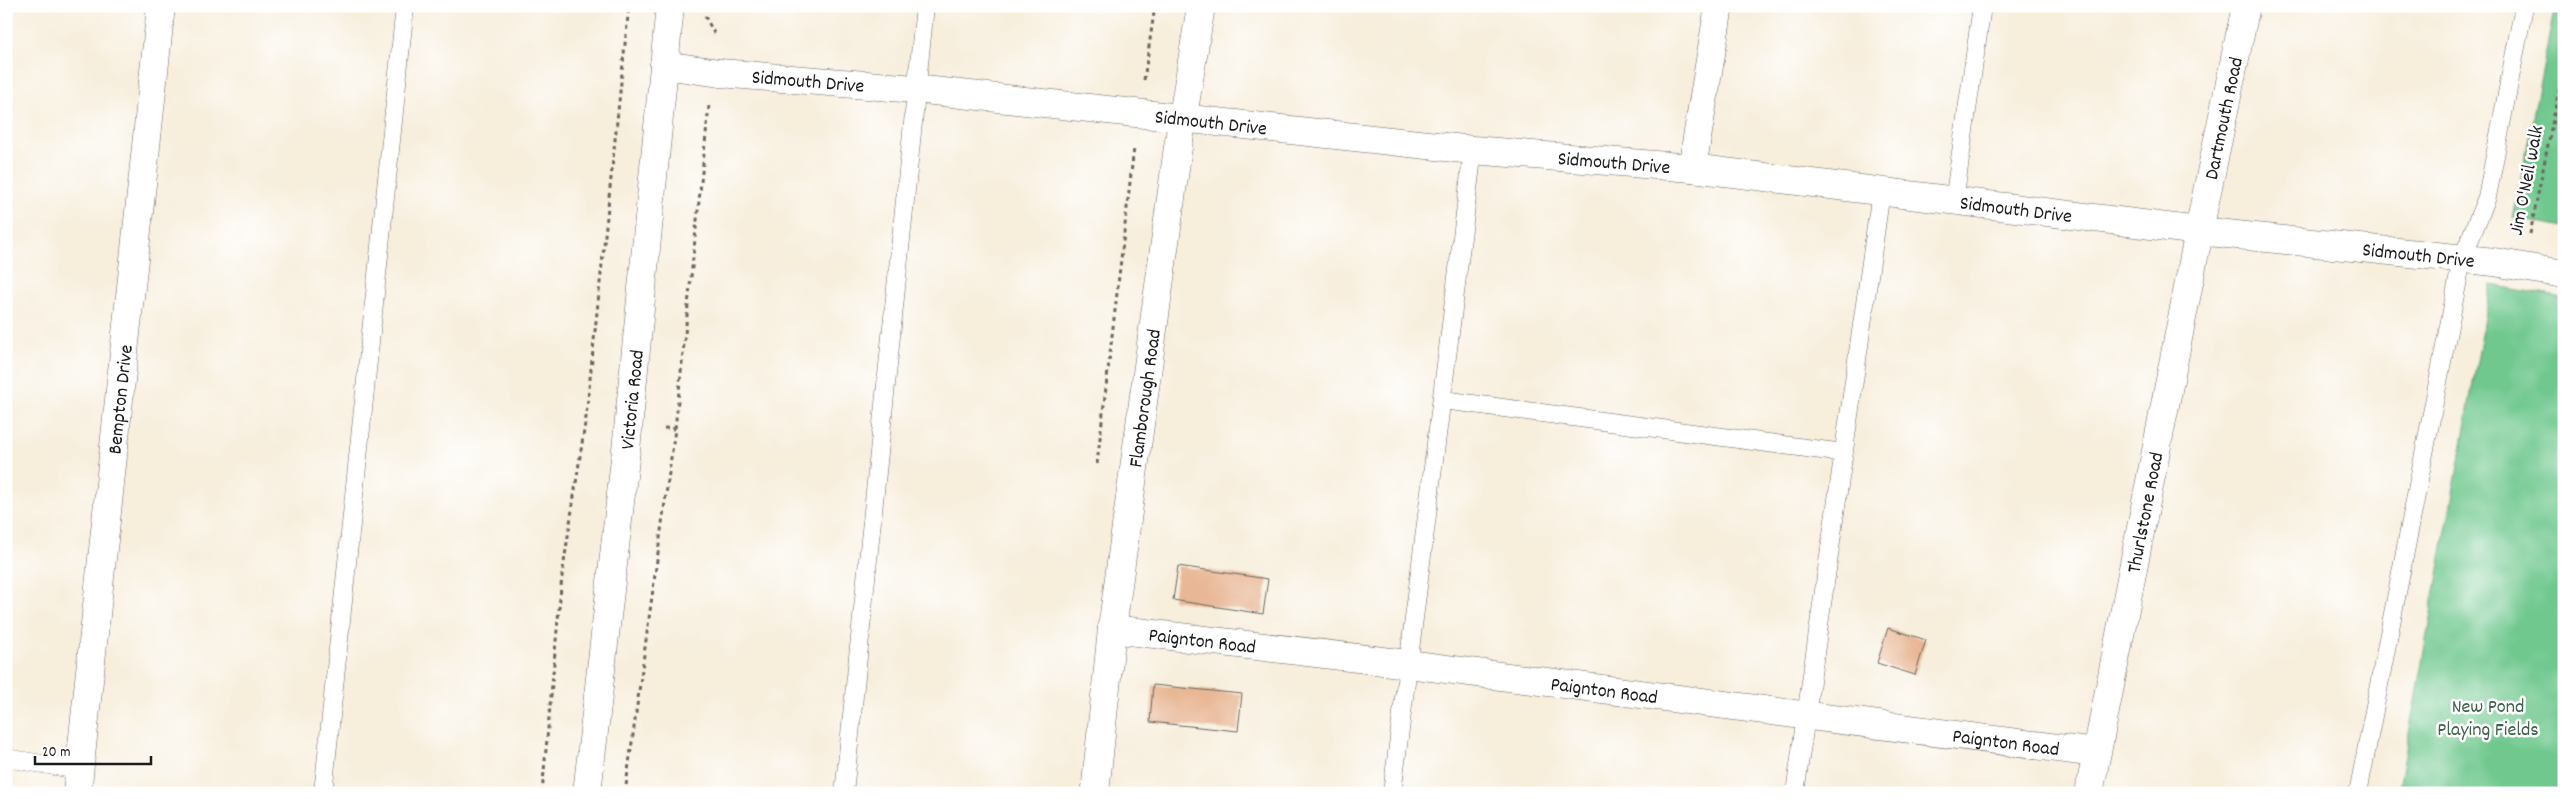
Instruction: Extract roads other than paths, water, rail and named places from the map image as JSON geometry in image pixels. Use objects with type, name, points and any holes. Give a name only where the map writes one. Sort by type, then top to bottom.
[{"type":"street","name":"Bempton Drive","points":[[78,781],[161,6]]},
{"type":"street","name":"Victoria Road","points":[[587,793],[626,450],[670,6]]},
{"type":"street","name":"Flamborough Road","points":[[1094,793],[1112,629],[1178,147],[1201,6]]},
{"type":"street","points":[[1692,168],[1719,6]]},
{"type":"street","name":"Dartmouth Road","points":[[2199,231],[2246,6]]},
{"type":"street","name":"Sidmouth Drive","points":[[664,64],[720,74],[916,89],[1473,150],[1692,168],[2199,231],[2462,259],[2564,274]]},
{"type":"street","name":"Thurlstone Road","points":[[2089,793],[2199,231]]},
{"type":"street","name":"Paignton Road","points":[[1112,629],[1408,664],[2096,753]]},
{"type":"lane","points":[[323,793],[405,6]]},
{"type":"lane","points":[[844,793],[925,6]]},
{"type":"lane","points":[[1954,201],[1982,6]]},
{"type":"lane","points":[[2358,793],[2462,259],[2487,197],[2524,6]]},
{"type":"lane","points":[[1392,793],[1473,150]]},
{"type":"lane","points":[[1795,793],[1881,192]]},
{"type":"lane","points":[[1442,400],[1844,454]]},
{"type":"lane","points":[[6,758],[78,781]]},
{"type":"park label","name":"New Pond Playing Fields","points":[[2488,716]]}]
